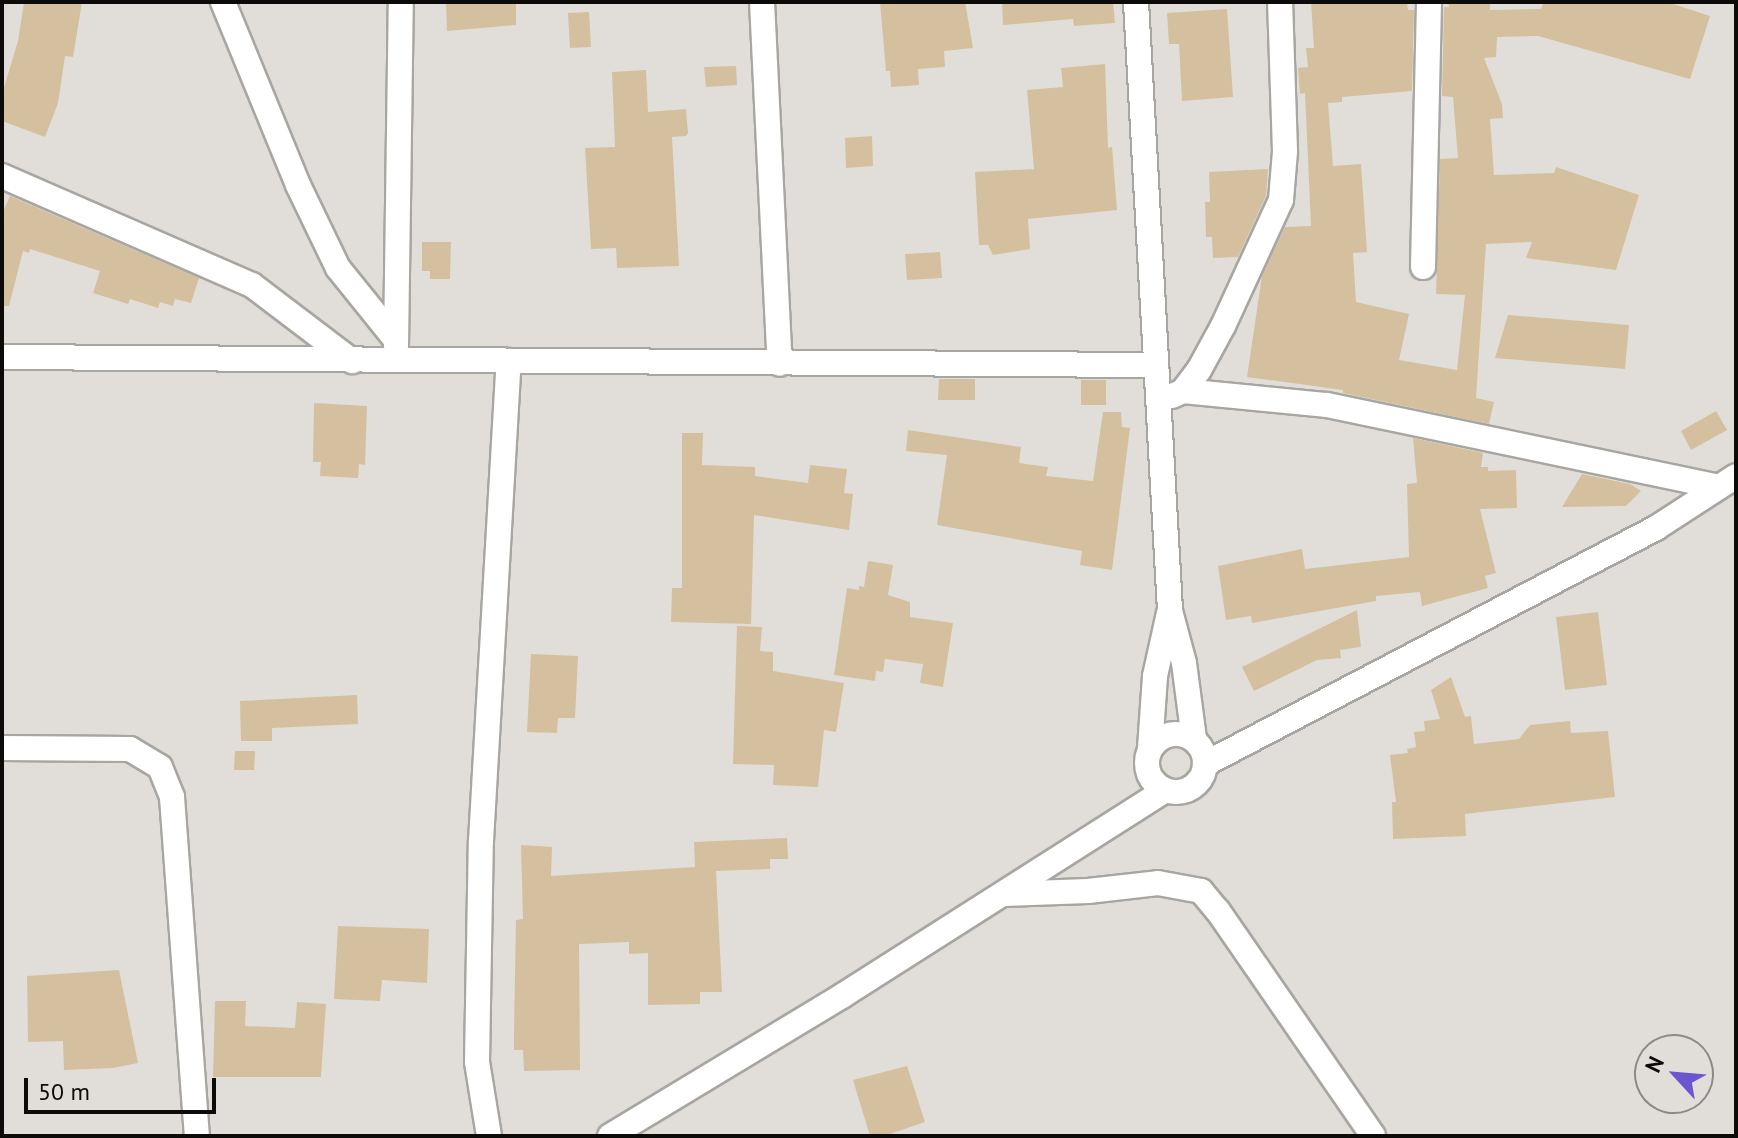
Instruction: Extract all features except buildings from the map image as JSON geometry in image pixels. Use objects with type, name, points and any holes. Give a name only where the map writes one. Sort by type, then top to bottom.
[{"type":"street","points":[[223,2],[298,185],[338,268],[396,350]]},
{"type":"street","points":[[396,350],[401,2]]},
{"type":"street","points":[[762,2],[780,364]]},
{"type":"street","points":[[1136,2],[1156,405],[1170,611],[1184,663],[1194,739],[1205,764],[1203,774],[1192,788],[1174,792],[1165,790],[1150,778],[1147,758],[1155,676],[1170,611]]},
{"type":"street","points":[[1156,405],[1183,391],[1223,326],[1281,200],[1285,151],[1280,2]]},
{"type":"street","points":[[1423,267],[1429,2]]},
{"type":"street","points":[[2,176],[252,285],[352,361]]},
{"type":"street","points":[[2,357],[352,361],[396,350],[509,361],[1154,365]]},
{"type":"street","points":[[489,1136],[477,1062],[481,841],[509,361]]},
{"type":"street","points":[[1183,391],[1327,405],[1727,482]]},
{"type":"street","points":[[1205,764],[1656,528],[1727,482]]},
{"type":"street","points":[[1150,748],[1165,735],[1175,733],[1194,739]]},
{"type":"street","points":[[2,748],[130,749],[160,767],[172,797],[197,1136]]},
{"type":"street","points":[[610,1136],[842,996],[1165,790]]},
{"type":"street","points":[[1001,894],[1088,891],[1158,883],[1201,891],[1218,911],[1373,1136]]}]
